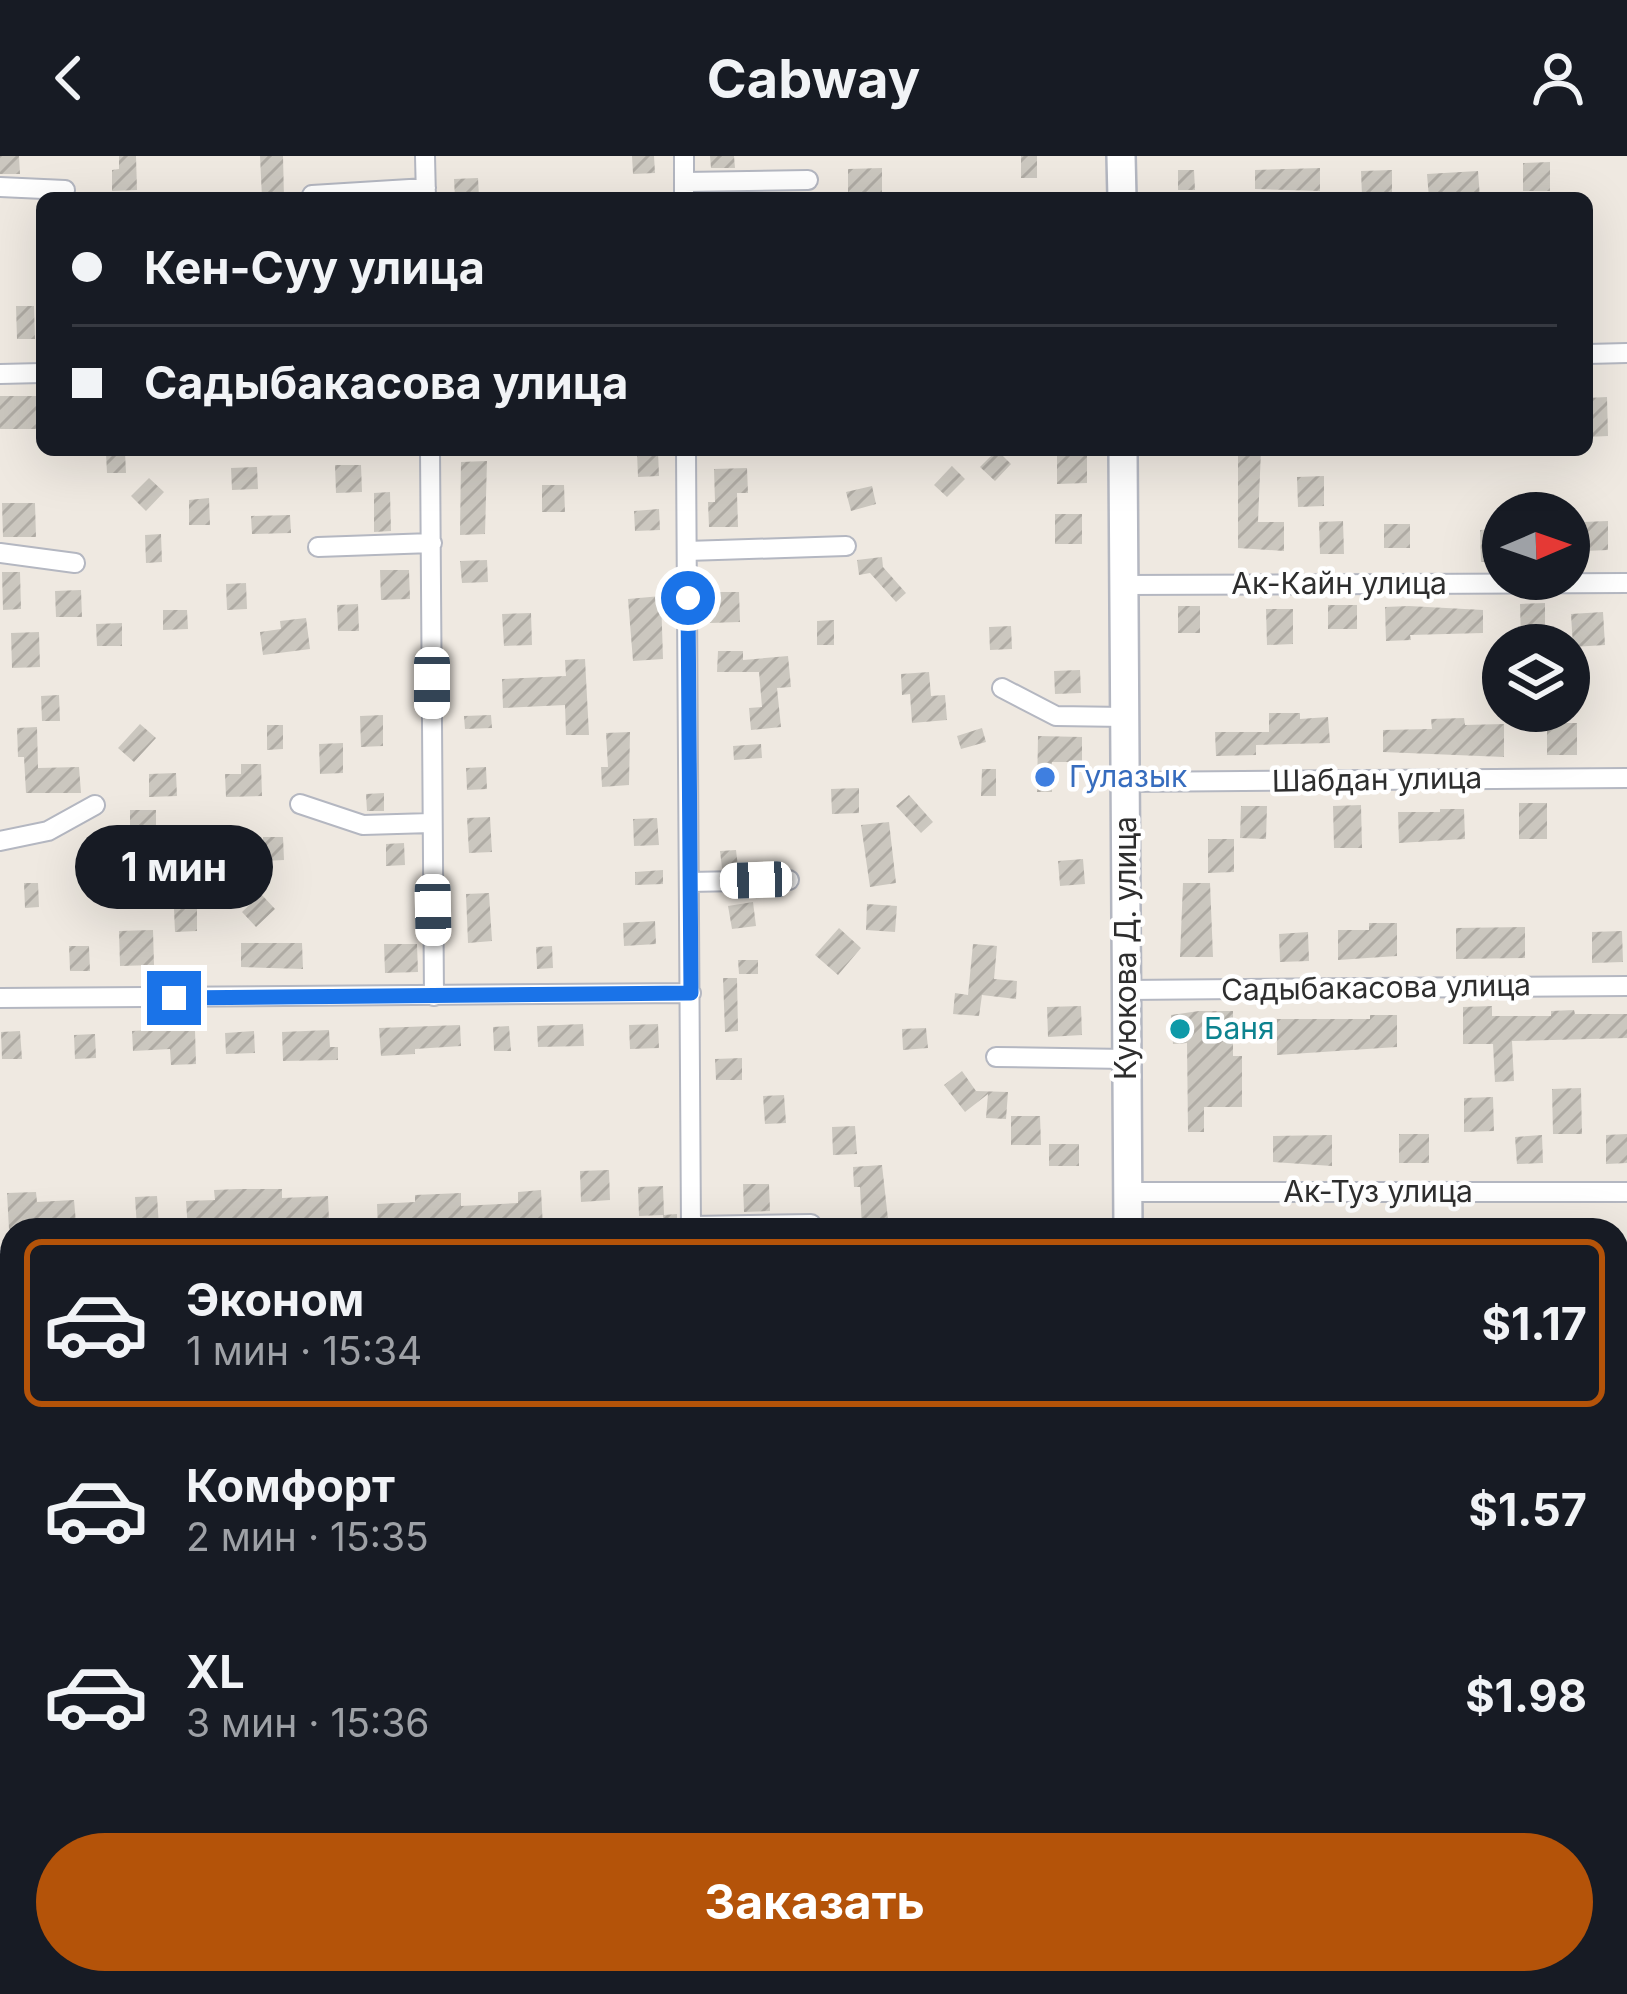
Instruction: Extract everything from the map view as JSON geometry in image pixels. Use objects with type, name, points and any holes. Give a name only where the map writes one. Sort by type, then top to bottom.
[{"type":"street","points":[[425,156],[426,192]]},
{"type":"street","points":[[684,156],[684,190],[808,180]]},
{"type":"street","points":[[1121,156],[1122,192]]},
{"type":"street","points":[[0,187],[65,190]]},
{"type":"street","points":[[1593,354],[1627,353]]},
{"type":"street","points":[[0,374],[36,373]]},
{"type":"street","points":[[430,456],[434,997]]},
{"type":"street","points":[[686,456],[691,1218]]},
{"type":"street","name":"Куюкова Д. улица","points":[[1124,456],[1129,1218]]},
{"type":"street","points":[[317,547],[432,543]]},
{"type":"street","points":[[687,551],[846,546]]},
{"type":"street","points":[[0,553],[75,563]]},
{"type":"street","name":"Ак-Кайн улица","points":[[1123,585],[1627,583]]},
{"type":"street","points":[[1002,688],[1056,716],[1125,717]]},
{"type":"street","name":"Шабдан улица","points":[[1126,782],[1627,778]]},
{"type":"street","points":[[300,804],[363,825],[431,823]]},
{"type":"street","points":[[0,841],[48,831],[95,805]]},
{"type":"street","points":[[690,883],[789,880]]},
{"type":"street","name":"Садыбакасова улица","points":[[1125,990],[1627,986]]},
{"type":"street","points":[[0,998],[691,993]]},
{"type":"street","points":[[996,1057],[1126,1059]]},
{"type":"street","name":"Ак-Туз улица","points":[[1128,1192],[1627,1192]]},
{"type":"building","points":[[0,156],[19,156],[20,174],[0,174]]},
{"type":"building","points":[[119,156],[136,156],[137,190],[112,191],[112,170],[119,169]]},
{"type":"building","points":[[260,156],[283,156],[284,192],[262,192]]},
{"type":"building","points":[[632,156],[654,156],[655,173],[633,174]]},
{"type":"building","points":[[710,156],[734,156],[735,168],[711,168]]},
{"type":"building","points":[[1021,156],[1037,156],[1037,178],[1021,178]]},
{"type":"building","points":[[1550,162],[1550,191],[1523,191],[1523,163]]},
{"type":"building","points":[[882,168],[882,192],[848,192],[848,169]]},
{"type":"building","points":[[1320,168],[1320,191],[1255,189],[1255,170]]},
{"type":"building","points":[[1178,170],[1194,170],[1195,190],[1178,190]]},
{"type":"building","points":[[1392,170],[1392,192],[1362,192],[1361,171]]},
{"type":"building","points":[[1478,171],[1480,192],[1428,192],[1427,174]]},
{"type":"building","points":[[478,178],[479,192],[455,192],[454,179]]},
{"type":"building","points":[[16,306],[34,306],[35,339],[17,339]]},
{"type":"building","points":[[0,396],[36,396],[36,429],[0,429]]},
{"type":"building","points":[[1607,397],[1608,436],[1593,437],[1593,398]]},
{"type":"building","points":[[106,456],[125,456],[126,473],[107,473]]},
{"type":"building","points":[[637,456],[658,456],[659,476],[638,477]]},
{"type":"building","points":[[991,456],[1003,456],[1011,464],[995,481],[980,467]]},
{"type":"building","points":[[1057,456],[1087,456],[1087,483],[1057,484]]},
{"type":"building","points":[[1238,456],[1261,456],[1258,522],[1284,522],[1284,551],[1238,548]]},
{"type":"building","points":[[487,461],[485,534],[460,535],[461,462]]},
{"type":"building","points":[[335,465],[361,465],[362,492],[336,493]]},
{"type":"building","points":[[952,466],[965,479],[947,497],[934,485]]},
{"type":"building","points":[[257,467],[258,489],[232,490],[231,468]]},
{"type":"building","points":[[747,468],[748,493],[737,493],[738,527],[709,527],[708,502],[715,502],[714,469]]},
{"type":"building","points":[[1324,476],[1324,506],[1298,507],[1297,477]]},
{"type":"building","points":[[149,478],[164,492],[146,511],[131,496]]},
{"type":"building","points":[[542,485],[564,485],[565,512],[542,512]]},
{"type":"building","points":[[872,486],[876,504],[851,511],[846,492]]},
{"type":"building","points":[[390,492],[391,531],[374,532],[374,493]]},
{"type":"building","points":[[209,498],[210,525],[189,525],[189,500]]},
{"type":"building","points":[[2,503],[35,503],[36,537],[3,537]]},
{"type":"building","points":[[659,509],[660,530],[635,531],[634,511]]},
{"type":"building","points":[[1055,514],[1082,514],[1082,544],[1055,544]]},
{"type":"building","points":[[290,515],[291,533],[252,534],[251,516]]},
{"type":"building","points":[[1343,521],[1344,554],[1320,554],[1319,522]]},
{"type":"building","points":[[1608,521],[1608,550],[1590,551],[1590,522]]},
{"type":"building","points":[[1384,524],[1410,524],[1410,548],[1384,548]]},
{"type":"building","points":[[161,534],[162,562],[146,563],[145,535]]},
{"type":"building","points":[[882,557],[883,567],[906,593],[896,602],[870,573],[859,575],[857,560]]},
{"type":"building","points":[[487,560],[488,582],[462,583],[460,561]]},
{"type":"building","points":[[380,570],[409,570],[410,599],[381,600]]},
{"type":"building","points":[[2,572],[20,572],[21,609],[3,610]]},
{"type":"building","points":[[246,583],[247,609],[227,610],[226,584]]},
{"type":"building","points":[[81,590],[82,617],[56,617],[55,591]]},
{"type":"building","points":[[709,592],[739,592],[740,622],[710,623]]},
{"type":"building","points":[[661,596],[663,659],[633,661],[628,599]]},
{"type":"building","points":[[1545,603],[1545,624],[1521,624],[1520,604]]},
{"type":"building","points":[[358,604],[359,631],[338,631],[337,605]]},
{"type":"building","points":[[1328,605],[1357,605],[1357,629],[1328,629]]},
{"type":"building","points":[[1178,606],[1200,606],[1200,633],[1178,633]]},
{"type":"building","points":[[1385,607],[1483,610],[1482,633],[1410,635],[1411,640],[1386,641]]},
{"type":"building","points":[[1266,609],[1293,609],[1293,644],[1267,645]]},
{"type":"building","points":[[163,610],[187,610],[188,629],[163,630]]},
{"type":"building","points":[[1603,612],[1605,645],[1590,646],[1590,624],[1572,624],[1571,614]]},
{"type":"building","points":[[531,613],[532,645],[504,646],[502,614]]},
{"type":"building","points":[[306,618],[310,649],[263,655],[260,632],[281,629],[280,621]]},
{"type":"building","points":[[834,620],[834,645],[817,645],[817,621]]},
{"type":"building","points":[[122,623],[122,646],[97,646],[96,624]]},
{"type":"building","points":[[1011,626],[1012,649],[990,650],[989,627]]},
{"type":"building","points":[[39,632],[40,667],[12,668],[11,633]]},
{"type":"building","points":[[718,651],[743,651],[743,660],[788,656],[791,687],[777,688],[781,727],[751,730],[749,708],[762,707],[759,672],[717,672]]},
{"type":"building","points":[[585,659],[589,735],[566,735],[565,705],[503,708],[502,679],[566,676],[565,660]]},
{"type":"building","points":[[1080,670],[1081,693],[1055,694],[1054,671]]},
{"type":"building","points":[[929,672],[931,696],[945,695],[947,720],[912,723],[910,694],[902,695],[901,674]]},
{"type":"building","points":[[59,695],[60,721],[42,721],[41,696]]},
{"type":"building","points":[[1269,713],[1300,713],[1300,719],[1328,717],[1330,743],[1256,745],[1256,755],[1216,756],[1215,732],[1269,732]]},
{"type":"building","points":[[383,715],[383,746],[361,747],[360,716]]},
{"type":"building","points":[[491,715],[492,728],[465,729],[464,716]]},
{"type":"building","points":[[1464,718],[1465,725],[1482,725],[1482,732],[1504,732],[1504,757],[1383,752],[1383,730],[1432,729],[1431,719]]},
{"type":"building","points":[[140,724],[156,738],[134,762],[118,748]]},
{"type":"building","points":[[267,725],[283,725],[283,749],[267,750]]},
{"type":"building","points":[[37,727],[38,768],[79,767],[81,793],[26,793],[17,728]]},
{"type":"building","points":[[982,728],[986,742],[961,749],[957,736]]},
{"type":"building","points":[[630,732],[629,785],[602,787],[601,767],[608,767],[606,733]]},
{"type":"building","points":[[1547,732],[1577,732],[1577,755],[1547,755]]},
{"type":"building","name":"Гулазык","points":[[1038,736],[1082,737],[1082,762],[1052,762],[1052,792],[1037,792]]},
{"type":"building","points":[[343,743],[343,773],[320,774],[319,744]]},
{"type":"building","points":[[761,744],[762,758],[734,760],[733,746]]},
{"type":"building","points":[[241,764],[261,764],[262,796],[226,797],[225,774],[241,774]]},
{"type":"building","points":[[486,767],[487,789],[467,790],[466,768]]},
{"type":"building","points":[[982,769],[996,769],[996,796],[981,796]]},
{"type":"building","points":[[176,773],[177,796],[149,797],[149,774]]},
{"type":"building","points":[[859,788],[859,813],[832,814],[831,789]]},
{"type":"building","points":[[384,793],[384,811],[367,811],[366,794]]},
{"type":"building","points":[[909,795],[933,822],[921,833],[896,806]]},
{"type":"building","points":[[1519,803],[1547,803],[1547,839],[1519,839]]},
{"type":"building","points":[[1361,805],[1362,848],[1334,848],[1333,806]]},
{"type":"building","points":[[1241,806],[1267,806],[1266,839],[1240,838]]},
{"type":"building","points":[[1464,809],[1465,839],[1399,843],[1398,812]]},
{"type":"building","points":[[130,810],[156,810],[156,832],[130,833]]},
{"type":"building","points":[[490,817],[492,852],[469,853],[467,818]]},
{"type":"building","points":[[657,818],[659,845],[634,846],[633,819]]},
{"type":"building","points":[[889,822],[896,883],[870,887],[861,825]]},
{"type":"building","points":[[263,837],[283,837],[284,860],[263,861]]},
{"type":"building","points":[[1208,839],[1234,839],[1234,872],[1208,873]]},
{"type":"building","points":[[404,843],[405,865],[386,866],[386,844]]},
{"type":"building","points":[[736,850],[738,867],[722,868],[720,851]]},
{"type":"building","points":[[1083,859],[1085,884],[1060,886],[1058,861]]},
{"type":"building","points":[[663,870],[663,884],[635,885],[635,872]]},
{"type":"building","points":[[24,883],[38,883],[39,907],[25,908]]},
{"type":"building","points":[[1183,883],[1210,883],[1213,957],[1180,957]]},
{"type":"building","points":[[489,893],[492,941],[468,943],[466,894]]},
{"type":"building","points":[[261,894],[275,909],[256,927],[242,912]]},
{"type":"building","points":[[753,902],[756,926],[732,929],[728,906]]},
{"type":"building","points":[[867,904],[897,906],[895,932],[866,930]]},
{"type":"building","points":[[197,908],[197,931],[175,932],[174,909]]},
{"type":"building","points":[[655,921],[656,944],[624,946],[623,923]]},
{"type":"building","points":[[1369,923],[1397,923],[1397,956],[1338,960],[1338,930],[1369,930]]},
{"type":"building","points":[[1525,927],[1525,958],[1456,959],[1456,928]]},
{"type":"building","points":[[839,928],[861,948],[838,975],[815,955]]},
{"type":"building","points":[[153,930],[154,965],[120,966],[119,931]]},
{"type":"building","points":[[1622,931],[1623,962],[1592,963],[1592,932]]},
{"type":"building","points":[[1308,932],[1309,961],[1280,962],[1279,934]]},
{"type":"building","points":[[241,943],[302,943],[303,969],[241,967]]},
{"type":"building","points":[[384,944],[417,944],[418,972],[385,973]]},
{"type":"building","points":[[973,944],[997,946],[994,979],[1017,981],[1016,999],[982,995],[979,1016],[953,1014],[955,993],[968,995]]},
{"type":"building","points":[[69,946],[89,946],[90,971],[70,971]]},
{"type":"building","points":[[552,946],[553,968],[537,969],[536,947]]},
{"type":"building","points":[[738,960],[758,960],[758,974],[739,974]]},
{"type":"building","points":[[723,978],[737,978],[738,1031],[725,1032]]},
{"type":"building","points":[[1081,1006],[1082,1035],[1048,1037],[1047,1007]]},
{"type":"building","points":[[1492,1006],[1492,1016],[1551,1016],[1551,1011],[1574,1010],[1575,1014],[1627,1014],[1627,1038],[1512,1041],[1514,1081],[1495,1082],[1493,1044],[1463,1044],[1463,1007]]},
{"type":"building","points":[[1233,1011],[1233,1056],[1242,1056],[1242,1107],[1204,1107],[1204,1132],[1188,1132],[1187,1043],[1173,1044],[1171,1015]]},
{"type":"building","points":[[1370,1015],[1397,1015],[1397,1047],[1277,1055],[1277,1019],[1370,1019]]},
{"type":"building","points":[[583,1024],[584,1046],[538,1047],[537,1026]]},
{"type":"building","points":[[658,1024],[659,1048],[630,1049],[629,1025]]},
{"type":"building","points":[[460,1025],[461,1046],[381,1056],[379,1028]]},
{"type":"building","points":[[509,1026],[511,1051],[494,1051],[493,1027]]},
{"type":"building","points":[[926,1028],[928,1048],[903,1050],[902,1029]]},
{"type":"building","points":[[195,1030],[196,1064],[171,1065],[170,1049],[133,1051],[132,1031]]},
{"type":"building","points":[[329,1030],[330,1047],[338,1047],[338,1060],[283,1061],[282,1032]]},
{"type":"building","points":[[20,1031],[22,1059],[2,1059],[1,1032]]},
{"type":"building","points":[[254,1031],[255,1053],[226,1054],[225,1033]]},
{"type":"building","points":[[95,1034],[96,1058],[75,1059],[74,1035]]},
{"type":"building","points":[[742,1058],[742,1080],[716,1080],[715,1059]]},
{"type":"building","points":[[962,1071],[976,1091],[1008,1092],[1006,1119],[986,1118],[988,1094],[965,1112],[944,1085]]},
{"type":"building","points":[[1581,1088],[1582,1134],[1553,1134],[1552,1089]]},
{"type":"building","points":[[784,1095],[786,1123],[765,1124],[763,1096]]},
{"type":"building","points":[[1493,1097],[1494,1131],[1464,1132],[1464,1098]]},
{"type":"building","points":[[1011,1116],[1040,1116],[1041,1145],[1011,1145]]},
{"type":"building","points":[[855,1126],[857,1154],[833,1155],[832,1127]]},
{"type":"building","points":[[1399,1134],[1429,1134],[1429,1163],[1399,1163]]},
{"type":"building","points":[[1627,1134],[1627,1163],[1606,1164],[1606,1135]]},
{"type":"building","points":[[1332,1135],[1332,1166],[1273,1162],[1273,1136]]},
{"type":"building","points":[[1542,1135],[1543,1163],[1517,1164],[1515,1137]]},
{"type":"building","points":[[1049,1144],[1079,1144],[1079,1166],[1049,1166]]},
{"type":"building","points":[[882,1165],[888,1218],[861,1218],[860,1187],[854,1187],[853,1167]]},
{"type":"building","points":[[609,1170],[610,1200],[581,1202],[580,1171]]},
{"type":"building","points":[[743,1184],[769,1184],[770,1211],[744,1212]]},
{"type":"building","points":[[663,1186],[664,1215],[677,1214],[677,1218],[639,1216],[638,1187]]},
{"type":"building","points":[[282,1189],[282,1198],[328,1196],[329,1218],[187,1218],[186,1201],[215,1200],[214,1190]]},
{"type":"building","points":[[541,1190],[542,1218],[378,1218],[377,1204],[415,1202],[415,1195],[461,1193],[461,1206],[518,1203],[518,1192]]},
{"type":"building","points":[[36,1192],[37,1202],[74,1200],[76,1218],[8,1218],[7,1193]]},
{"type":"building","points":[[157,1196],[158,1218],[136,1218],[135,1197]]},
{"type":"place","name":"Гулазык","points":[[1045,777]]},
{"type":"place","name":"Баня","points":[[1180,1029]]},
{"type":"route","points":[[174,998],[691,993],[688,598]]}]
